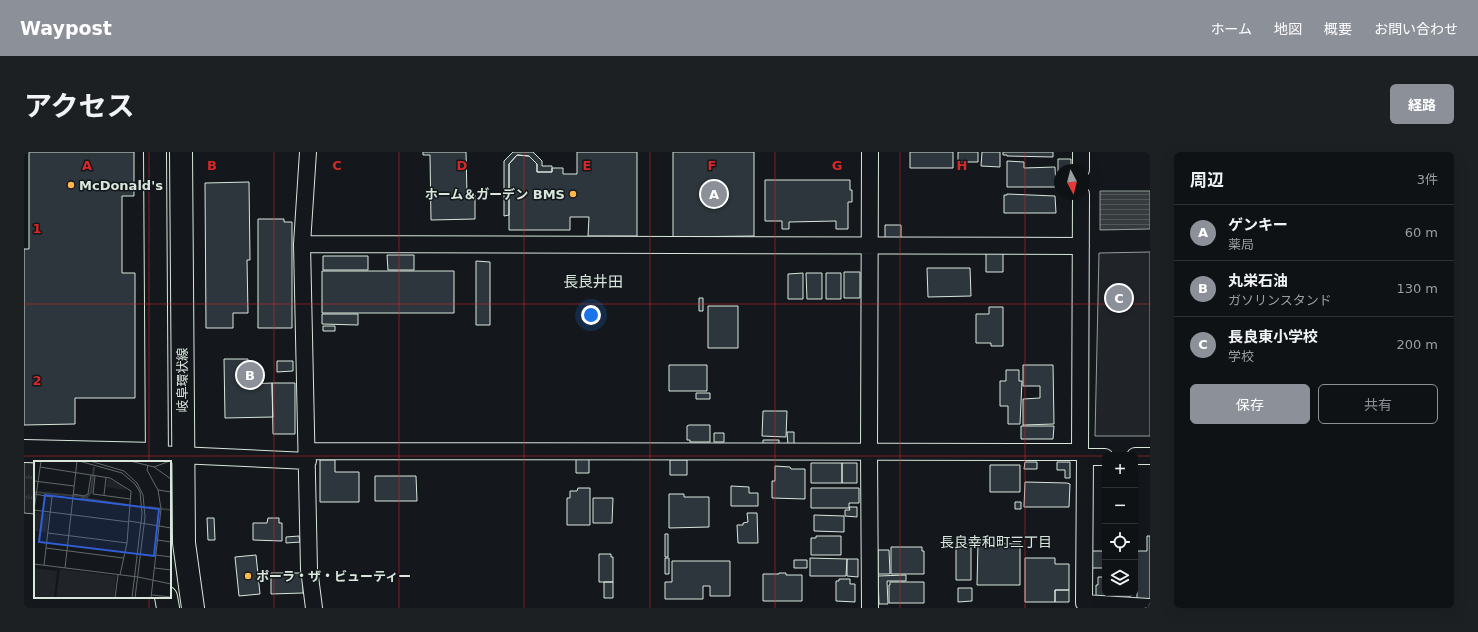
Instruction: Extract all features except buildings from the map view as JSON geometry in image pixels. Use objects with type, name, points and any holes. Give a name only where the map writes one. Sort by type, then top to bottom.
[{"type":"main road","name":"岐阜環状線","points":[[155,152],[156,458]]},
{"type":"main road","name":"岐阜環状線","points":[[181,152],[184,543],[193,608]]},
{"type":"main road","points":[[24,451],[156,458]]},
{"type":"main road","points":[[166,598],[168,608]]},
{"type":"street","points":[[308,152],[302,244],[308,456],[309,569],[314,608]]},
{"type":"street","points":[[870,152],[870,608]]},
{"type":"street","points":[[1081,152],[1081,164]]},
{"type":"street","points":[[1081,200],[1084,603],[1150,607]]},
{"type":"street","points":[[302,244],[1081,246]]},
{"type":"street","points":[[156,458],[183,455],[308,456],[869,452],[1082,454],[1102,457]]},
{"type":"street","points":[[1138,456],[1150,456]]},
{"type":"green space","points":[[1150,252],[1150,436],[1095,436],[1099,253]]},
{"type":"green space","points":[[24,462],[34,463],[34,514],[24,513]]},
{"type":"shaded area","points":[[1100,191],[1150,191],[1150,229],[1100,230]]},
{"type":"place","name":"McDonald's","points":[[71,185]]},
{"type":"place","name":"ホーム＆ガーデン BMS","points":[[573,194]]},
{"type":"place","name":"ゲンキー","points":[[714,194]]},
{"type":"place","name":"長良東小学校","points":[[1119,298]]},
{"type":"place","name":"丸栄石油","points":[[250,375]]},
{"type":"place","name":"ポーラ・ザ・ビューティー","points":[[248,576]]},
{"type":"district","name":"長良井田","points":[[593,282]]},
{"type":"district","name":"長良幸和町三丁目","points":[[996,542]]}]
